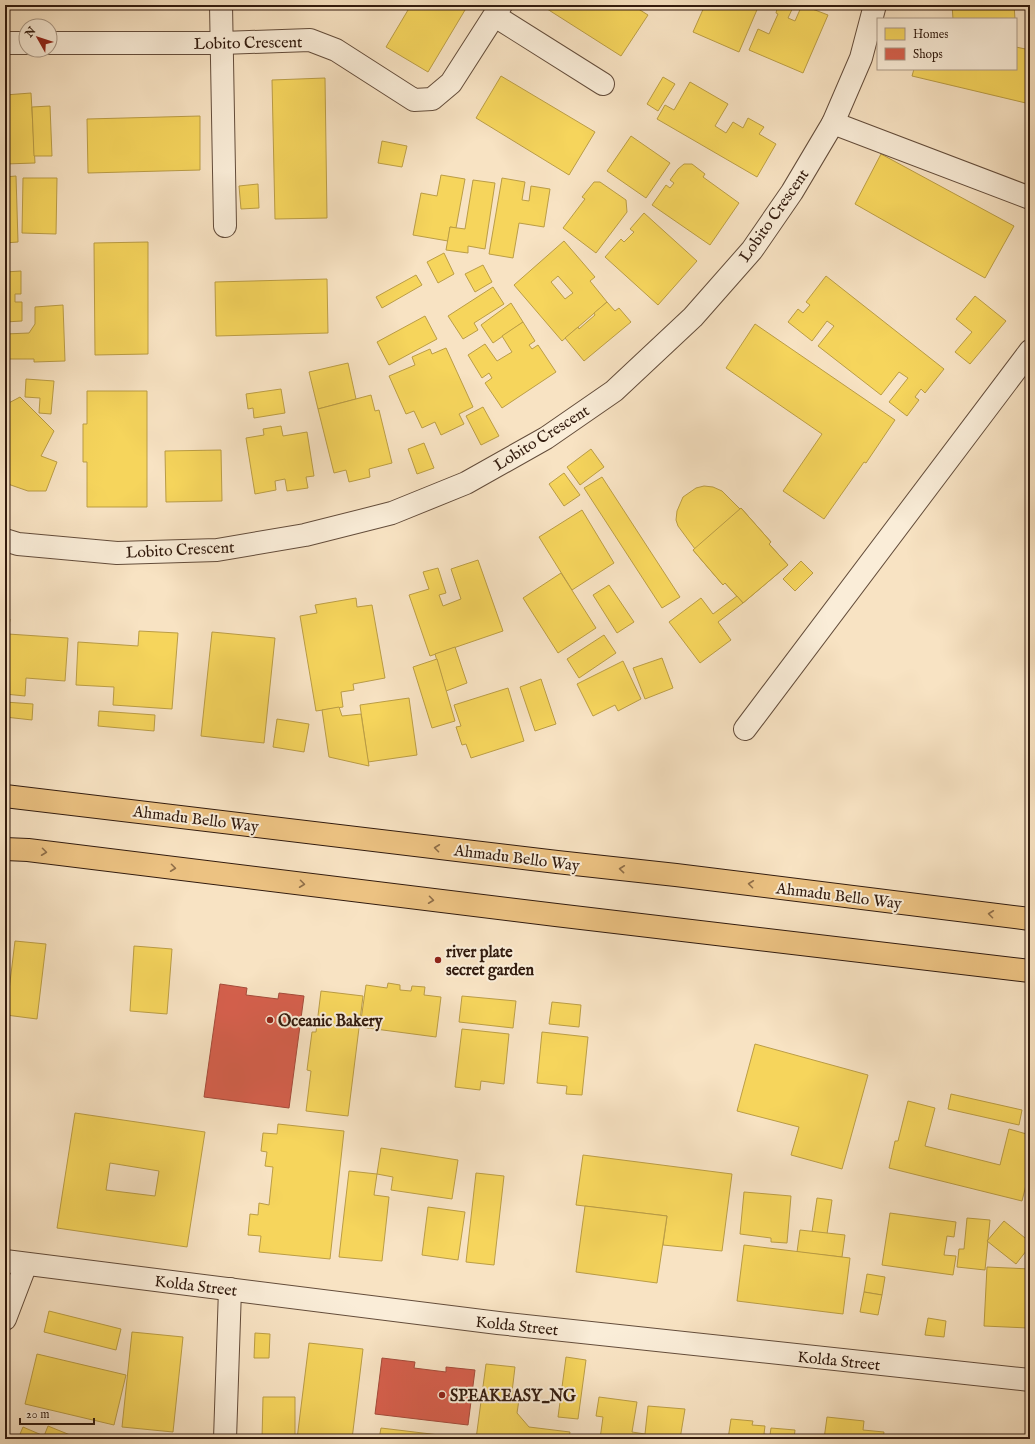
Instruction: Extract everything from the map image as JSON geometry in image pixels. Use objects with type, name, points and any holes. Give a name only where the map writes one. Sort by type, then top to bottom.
[{"type":"main road","name":"Ahmadu Bello Way","points":[[5,796],[676,875],[1030,919]]},
{"type":"main road","points":[[5,849],[28,850],[556,915],[1030,971]]},
{"type":"street","points":[[221,5],[225,226]]},
{"type":"street","name":"Lobito Crescent","points":[[5,540],[18,544],[117,553],[217,550],[305,535],[392,513],[466,483],[546,438],[614,391],[693,317],[752,250],[792,192],[832,123],[861,58],[875,5]]},
{"type":"street","points":[[498,10],[603,84]]},
{"type":"street","name":"Lobito Crescent","points":[[58,43],[222,43],[310,40],[336,50],[414,100],[432,99],[451,83],[498,10]]},
{"type":"street","points":[[5,43],[18,43]]},
{"type":"street","points":[[832,123],[1030,198]]},
{"type":"street","points":[[745,729],[1030,351]]},
{"type":"street","points":[[5,1319],[16,1262]]},
{"type":"street","name":"Kolda Street","points":[[16,1262],[506,1324],[1030,1380]]},
{"type":"street","points":[[225,1439],[230,1289]]},
{"type":"building: Homes","points":[[43,5],[43,7],[13,6]]},
{"type":"building: Homes","points":[[411,5],[468,5],[428,72],[386,47]]},
{"type":"building: Homes","points":[[545,5],[632,5],[648,15],[621,56],[544,7]]},
{"type":"building: Homes","points":[[705,5],[759,5],[739,52],[693,32]]},
{"type":"building: Homes","points":[[778,5],[794,5],[788,18],[795,21],[802,5],[828,15],[803,73],[749,50],[758,29],[769,34],[778,14],[776,13]]},
{"type":"building: Homes","points":[[952,5],[1014,5],[1015,18],[953,18]]},
{"type":"building: Homes","points":[[1017,47],[1030,50],[1030,104],[912,76],[914,70],[1017,70]]},
{"type":"building: Homes","points":[[501,76],[595,132],[569,175],[476,118]]},
{"type":"building: Homes","points":[[663,77],[675,84],[658,111],[647,104]]},
{"type":"building: Homes","points":[[325,78],[327,218],[275,219],[272,80]]},
{"type":"building: Homes","points":[[690,82],[728,104],[715,126],[726,133],[733,122],[743,128],[748,118],[764,127],[759,134],[776,144],[757,177],[657,119],[665,105],[674,110]]},
{"type":"building: Homes","points":[[31,93],[35,163],[5,164],[5,95]]},
{"type":"building: Homes","points":[[50,106],[52,156],[34,156],[32,107]]},
{"type":"building: Homes","points":[[200,116],[200,170],[88,173],[87,119]]},
{"type":"building: Homes","points":[[631,136],[670,163],[646,198],[607,171]]},
{"type":"building: Homes","points":[[382,141],[407,146],[402,167],[378,163]]},
{"type":"building: Homes","points":[[881,154],[1014,226],[985,278],[855,204]]},
{"type":"building: Homes","points":[[684,164],[692,164],[705,174],[703,177],[739,203],[710,245],[652,205],[666,185],[670,188],[674,183],[670,180],[678,169]]},
{"type":"building: Homes","points":[[441,175],[465,179],[456,228],[450,227],[448,241],[413,235],[421,193],[437,196]]},
{"type":"building: Homes","points":[[16,176],[18,242],[5,243],[5,177]]},
{"type":"building: Homes","points":[[23,178],[57,178],[56,234],[22,233]]},
{"type":"building: Homes","points":[[502,178],[525,182],[522,200],[529,201],[531,186],[550,189],[544,227],[519,223],[513,258],[489,254]]},
{"type":"building: Homes","points":[[473,180],[495,183],[485,249],[468,246],[468,253],[446,250],[450,227],[465,229]]},
{"type":"building: Homes","points":[[594,182],[600,182],[626,200],[627,212],[596,253],[563,228],[585,199],[582,197]]},
{"type":"building: Homes","points":[[258,184],[259,208],[241,209],[239,186]]},
{"type":"building: Homes","points":[[644,213],[697,261],[658,305],[605,257],[621,239],[624,242],[634,232],[630,229]]},
{"type":"building: Homes","points":[[564,241],[595,277],[590,281],[607,302],[562,341],[514,285]],"holes":[[[558,276],[573,293],[565,299],[551,282]]]},
{"type":"building: Homes","points":[[148,242],[148,354],[95,355],[94,243]]},
{"type":"building: Homes","points":[[444,253],[454,274],[438,283],[427,262]]},
{"type":"building: Homes","points":[[483,265],[492,282],[475,292],[465,274]]},
{"type":"building: Homes","points":[[21,271],[21,294],[15,294],[15,302],[22,302],[22,321],[5,322],[5,272]]},
{"type":"building: Homes","points":[[416,275],[422,285],[382,308],[376,297]]},
{"type":"building: Homes","points":[[826,276],[944,369],[925,393],[921,389],[915,397],[919,400],[907,416],[889,402],[908,378],[899,372],[881,395],[818,346],[834,326],[827,321],[812,341],[788,322],[798,309],[803,313],[810,305],[806,302]]},
{"type":"building: Homes","points":[[327,279],[328,333],[216,336],[215,282]]},
{"type":"building: Homes","points":[[493,287],[504,304],[474,323],[478,330],[463,339],[448,316]]},
{"type":"building: Homes","points":[[975,296],[1006,321],[970,364],[955,352],[972,332],[956,319]]},
{"type":"building: Homes","points":[[607,302],[615,311],[619,308],[631,322],[584,361],[565,338],[578,327],[579,329]]},
{"type":"building: Homes","points":[[511,303],[523,322],[493,343],[481,325]]},
{"type":"building: Homes","points":[[63,305],[65,361],[34,362],[34,359],[9,359],[9,355],[5,355],[5,334],[29,333],[35,324],[35,307]]},
{"type":"building: Homes","points":[[425,316],[437,339],[389,365],[377,342]]},
{"type":"building: Homes","points":[[523,322],[535,341],[529,345],[532,349],[538,345],[556,372],[502,408],[485,383],[492,378],[489,373],[482,378],[468,355],[485,344],[497,361],[512,352],[502,336]]},
{"type":"building: Homes","points":[[755,324],[895,420],[866,463],[864,462],[824,519],[783,491],[822,434],[726,368]]},
{"type":"building: Homes","points":[[446,348],[473,407],[459,414],[464,424],[441,435],[435,422],[422,428],[414,411],[406,414],[389,376],[415,365],[412,357],[430,349],[432,354]]},
{"type":"building: Homes","points":[[348,363],[356,399],[318,409],[309,372]]},
{"type":"building: Homes","points":[[26,379],[54,381],[51,414],[39,413],[40,398],[25,397]]},
{"type":"building: Homes","points":[[281,389],[285,413],[254,418],[253,408],[248,409],[246,394]]},
{"type":"building: Homes","points":[[87,391],[147,391],[147,507],[87,507],[87,462],[83,462],[83,424],[87,424]]},
{"type":"building: Homes","points":[[371,395],[375,411],[379,410],[392,463],[369,469],[370,477],[349,482],[346,470],[334,473],[318,409]]},
{"type":"building: Homes","points":[[20,397],[54,431],[41,456],[57,462],[46,491],[28,491],[5,483],[5,405]]},
{"type":"building: Homes","points":[[483,407],[499,436],[481,445],[466,416]]},
{"type":"building: Homes","points":[[281,426],[283,436],[307,432],[314,476],[306,477],[308,488],[287,491],[285,479],[275,481],[276,490],[255,494],[246,438],[264,435],[263,429]]},
{"type":"building: Homes","points":[[424,443],[434,468],[417,474],[408,449]]},
{"type":"building: Homes","points":[[591,449],[604,467],[580,485],[567,467]]},
{"type":"building: Homes","points":[[221,450],[222,501],[166,502],[165,451]]},
{"type":"building: Homes","points":[[564,473],[580,495],[564,506],[549,484]]},
{"type":"building: Homes","points":[[602,477],[680,597],[662,608],[584,488]]},
{"type":"building: Homes","points":[[704,486],[713,487],[722,491],[740,509],[741,508],[771,542],[769,544],[788,565],[743,603],[725,583],[723,585],[693,550],[695,549],[678,526],[676,520],[677,511],[683,497],[696,488]]},
{"type":"building: Homes","points":[[741,508],[771,542],[769,544],[788,565],[743,603],[725,583],[723,585],[693,550]]},
{"type":"building: Homes","points":[[582,510],[614,563],[572,590],[539,537]]},
{"type":"building: Homes","points":[[478,560],[503,631],[430,656],[409,595],[429,589],[423,572],[438,568],[446,593],[439,595],[443,606],[461,599],[451,569]]},
{"type":"building: Homes","points":[[801,561],[813,573],[795,591],[783,579]]},
{"type":"building: Homes","points":[[561,573],[596,628],[558,653],[523,598]]},
{"type":"building: Homes","points":[[609,585],[634,622],[617,633],[593,595]]},
{"type":"building: Homes","points":[[737,596],[743,603],[718,622],[731,640],[700,663],[669,622],[701,598],[713,614]]},
{"type":"building: Homes","points":[[356,598],[357,607],[372,605],[385,678],[353,684],[354,690],[341,692],[343,707],[316,711],[300,616],[317,613],[315,605]]},
{"type":"building: Homes","points":[[5,618],[10,619],[8,634],[68,638],[65,681],[26,678],[25,696],[5,694]]},
{"type":"building: Homes","points":[[139,631],[178,633],[172,709],[113,705],[114,687],[76,685],[78,642],[138,646]]},
{"type":"building: Homes","points":[[212,632],[275,638],[264,743],[201,736]]},
{"type":"building: Homes","points":[[604,635],[616,653],[579,678],[567,659]]},
{"type":"building: Homes","points":[[455,647],[467,683],[446,691],[435,654]]},
{"type":"building: Homes","points":[[662,658],[673,688],[645,699],[633,668]]},
{"type":"building: Homes","points":[[437,659],[455,721],[432,728],[413,667]]},
{"type":"building: Homes","points":[[623,661],[641,699],[618,711],[615,705],[593,716],[577,684]]},
{"type":"building: Homes","points":[[541,679],[556,724],[535,731],[520,687]]},
{"type":"building: Homes","points":[[508,688],[524,741],[471,758],[466,744],[462,745],[456,727],[461,726],[454,705]]},
{"type":"building: Homes","points":[[409,698],[417,755],[368,762],[360,705]]},
{"type":"building: Homes","points":[[5,702],[33,704],[32,720],[5,717]]},
{"type":"building: Homes","points":[[339,707],[342,716],[361,714],[369,766],[329,757],[322,710]]},
{"type":"building: Homes","points":[[99,711],[155,715],[154,731],[98,726]]},
{"type":"building: Homes","points":[[277,719],[309,724],[304,752],[273,747]]},
{"type":"building: Homes","points":[[15,941],[46,944],[37,1019],[6,1015]]},
{"type":"building: Homes","points":[[134,946],[172,949],[167,1014],[130,1011]]},
{"type":"building: Homes","points":[[388,983],[400,985],[400,990],[411,991],[412,986],[425,987],[424,995],[441,997],[436,1037],[360,1027],[366,985],[387,988]]},
{"type":"building: Homes","points":[[321,991],[363,996],[348,1116],[306,1111],[311,1071],[307,1070],[312,1032],[316,1032]]},
{"type":"building: Homes","points":[[462,996],[516,1001],[513,1028],[459,1022]]},
{"type":"building: Homes","points":[[552,1002],[581,1005],[579,1027],[549,1024]]},
{"type":"building: Homes","points":[[462,1029],[509,1034],[504,1084],[481,1081],[480,1090],[455,1087]]},
{"type":"building: Homes","points":[[542,1032],[588,1037],[582,1095],[566,1094],[567,1086],[537,1083]]},
{"type":"building: Homes","points":[[755,1044],[868,1075],[842,1169],[791,1155],[799,1127],[737,1111]]},
{"type":"building: Homes","points":[[951,1094],[1022,1110],[1019,1125],[948,1109]]},
{"type":"building: Homes","points":[[908,1101],[935,1108],[925,1146],[1000,1165],[1009,1129],[1030,1135],[1030,1169],[1022,1201],[889,1168],[895,1141],[898,1141]]},
{"type":"building: Homes","points":[[75,1113],[205,1132],[187,1247],[57,1228]],"holes":[[[110,1163],[159,1171],[155,1196],[106,1190]]]},
{"type":"building: Homes","points":[[278,1124],[344,1131],[330,1259],[259,1252],[261,1236],[248,1235],[250,1214],[258,1215],[259,1203],[269,1205],[273,1167],[265,1166],[267,1152],[261,1151],[263,1133],[277,1134]]},
{"type":"building: Homes","points":[[381,1148],[458,1160],[452,1199],[391,1190],[393,1177],[377,1174]]},
{"type":"building: Homes","points":[[583,1155],[732,1174],[722,1251],[663,1245],[667,1216],[576,1205]]},
{"type":"building: Homes","points":[[349,1171],[377,1174],[374,1195],[389,1197],[382,1261],[339,1257]]},
{"type":"building: Homes","points":[[476,1173],[504,1176],[494,1265],[466,1262]]},
{"type":"building: Homes","points":[[744,1192],[791,1196],[787,1243],[771,1242],[771,1238],[740,1234]]},
{"type":"building: Homes","points":[[817,1198],[832,1200],[827,1234],[812,1232]]},
{"type":"building: Homes","points":[[585,1206],[667,1216],[657,1283],[576,1272]]},
{"type":"building: Homes","points":[[428,1207],[465,1212],[458,1260],[422,1255]]},
{"type":"building: Homes","points":[[890,1213],[956,1222],[954,1237],[947,1236],[944,1255],[956,1256],[953,1275],[882,1265]]},
{"type":"building: Homes","points":[[967,1218],[990,1220],[985,1270],[957,1267],[959,1249],[964,1249]]},
{"type":"building: Homes","points":[[1004,1221],[1030,1242],[1030,1246],[1016,1264],[987,1241]]},
{"type":"building: Homes","points":[[800,1230],[845,1235],[842,1257],[797,1252]]},
{"type":"building: Homes","points":[[744,1245],[850,1258],[843,1314],[737,1301]]},
{"type":"building: Homes","points":[[987,1267],[1030,1269],[1028,1328],[984,1326]]},
{"type":"building: Homes","points":[[867,1274],[885,1277],[882,1295],[864,1292]]},
{"type":"building: Homes","points":[[864,1292],[882,1295],[878,1315],[860,1312]]},
{"type":"building: Homes","points":[[49,1311],[121,1329],[116,1350],[44,1332]]},
{"type":"building: Homes","points":[[928,1318],[946,1321],[944,1337],[925,1335]]},
{"type":"building: Homes","points":[[132,1332],[183,1337],[173,1432],[122,1427]]},
{"type":"building: Homes","points":[[255,1333],[270,1334],[269,1358],[254,1358]]},
{"type":"building: Homes","points":[[309,1343],[363,1349],[352,1439],[297,1439]]},
{"type":"building: Homes","points":[[37,1354],[126,1375],[114,1425],[25,1404]]},
{"type":"building: Homes","points":[[566,1357],[586,1360],[578,1419],[558,1417]]},
{"type":"building: Homes","points":[[486,1364],[515,1367],[512,1392],[520,1393],[517,1413],[529,1427],[570,1432],[569,1439],[476,1439]]},
{"type":"building: Homes","points":[[263,1397],[295,1397],[295,1439],[262,1439]]},
{"type":"building: Homes","points":[[599,1397],[637,1402],[632,1432],[645,1434],[648,1406],[685,1409],[680,1439],[600,1439],[603,1417],[596,1416]]},
{"type":"building: Homes","points":[[827,1417],[864,1421],[863,1430],[884,1432],[883,1439],[824,1439]]},
{"type":"building: Homes","points":[[731,1419],[753,1421],[752,1425],[765,1426],[764,1434],[770,1435],[771,1428],[795,1430],[794,1439],[728,1439]]},
{"type":"building: Homes","points":[[48,1426],[80,1439],[18,1439],[23,1427],[44,1436]]},
{"type":"building: Homes","points":[[381,1428],[456,1437],[456,1439],[379,1439]]},
{"type":"building: Shops","points":[[220,984],[247,988],[246,995],[278,999],[279,993],[304,996],[289,1108],[204,1097]]},
{"type":"building: Shops","points":[[382,1358],[415,1362],[414,1368],[446,1372],[446,1367],[475,1370],[468,1425],[375,1414]]},
{"type":"place","name":"river plate secret garden","points":[[438,960]]},
{"type":"place","name":"Oceanic Bakery","points":[[270,1020]]},
{"type":"place","name":"SPEAKEASY_NG","points":[[442,1395]]}]
